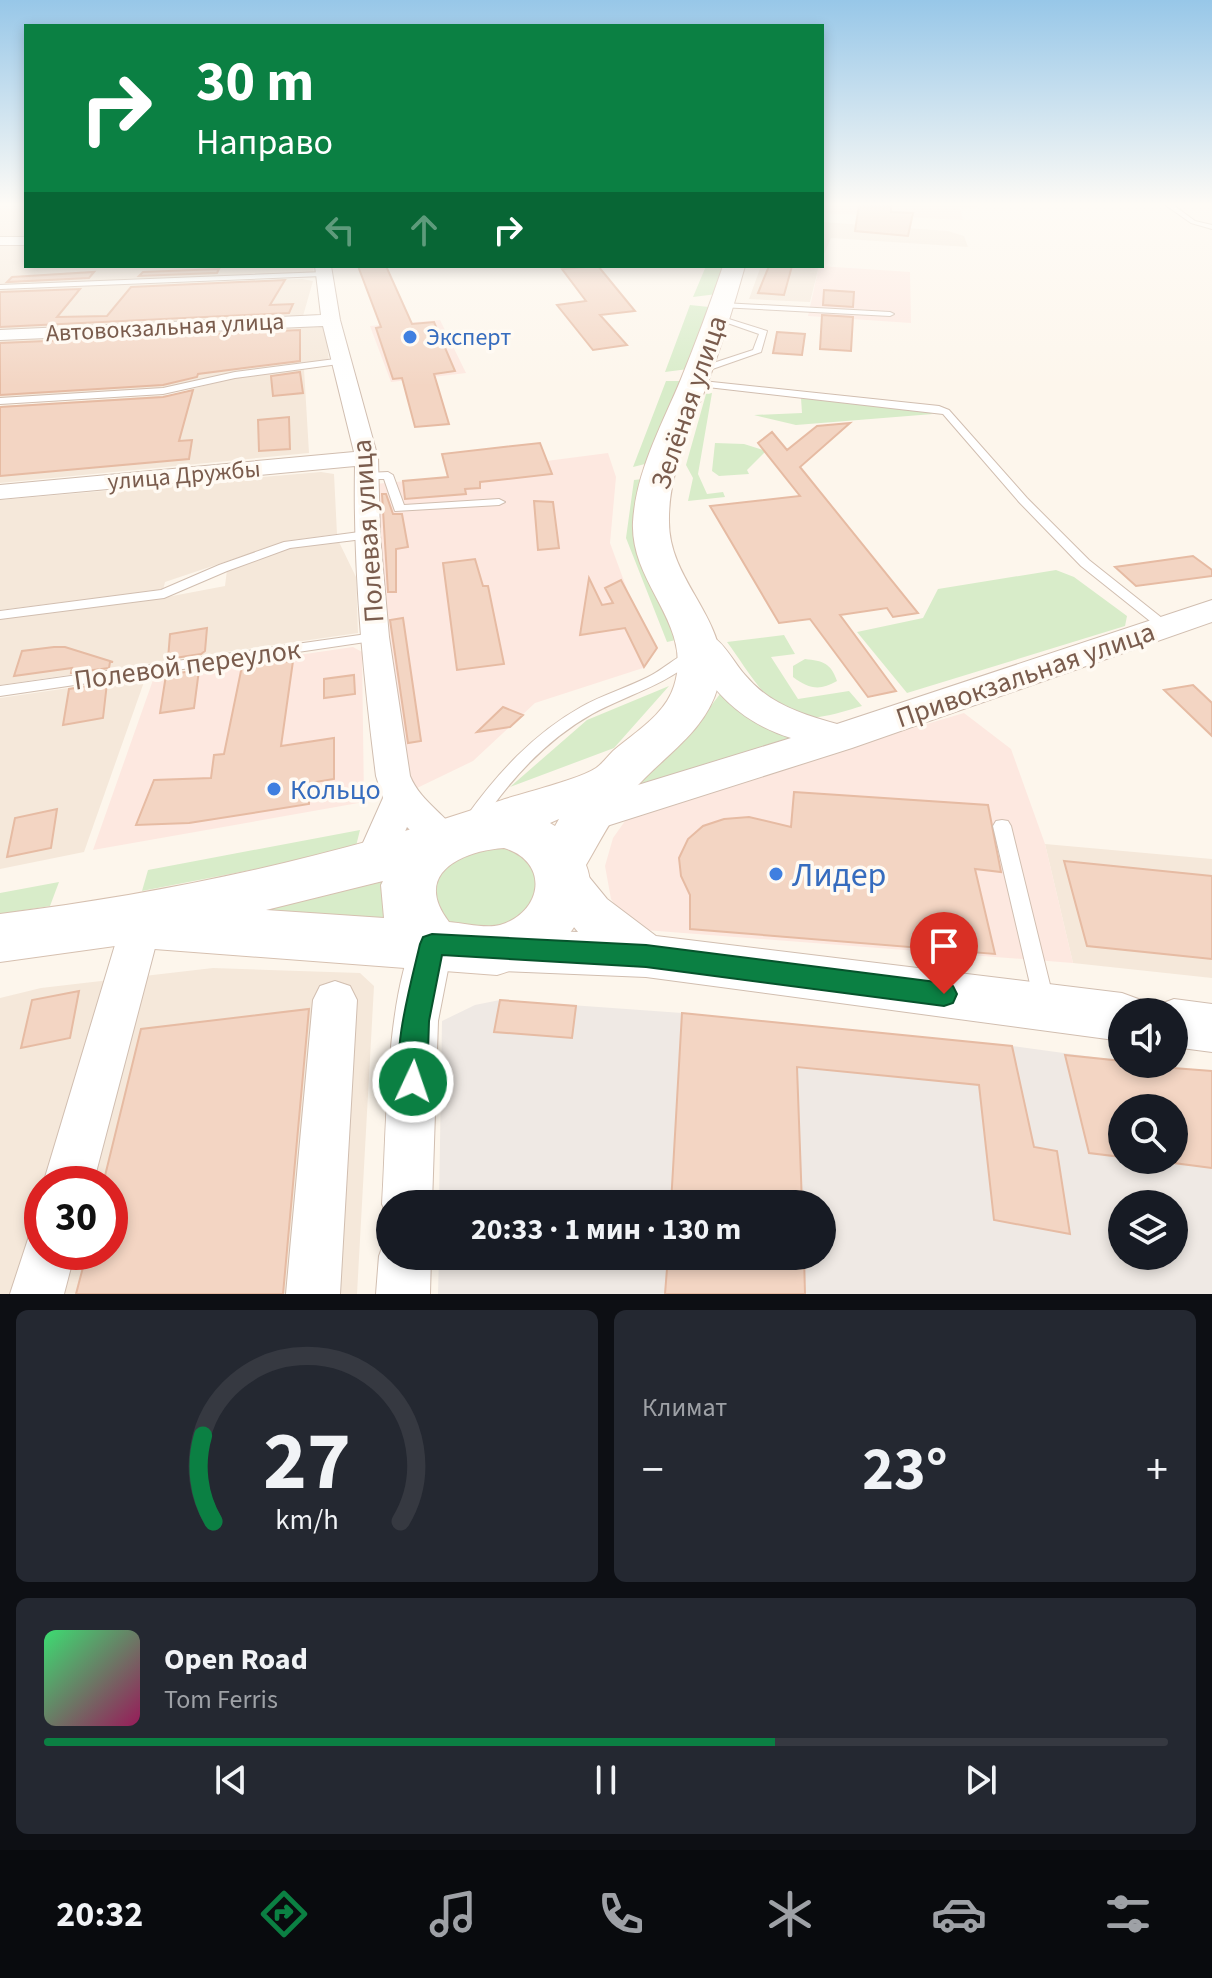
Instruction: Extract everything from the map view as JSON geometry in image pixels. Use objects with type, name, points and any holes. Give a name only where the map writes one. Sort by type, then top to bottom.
[{"type":"main road","name":"Зелёная улица","points":[[701,645],[662,573],[652,546],[651,518],[659,468],[721,311],[733,268]]},
{"type":"main road","points":[[562,872],[602,798],[657,743],[689,704],[702,663],[701,645]]},
{"type":"main road","points":[[0,938],[128,924],[373,863],[454,837],[602,798]]},
{"type":"main road","points":[[128,924],[497,950],[528,939],[544,925],[562,895],[562,872],[552,852],[526,834],[489,828],[454,837],[425,856],[413,872],[406,893],[407,910],[415,928],[432,944]]},
{"type":"street","name":"Полевая улица","points":[[322,270],[367,467],[367,535],[374,637],[393,776],[401,798]]},
{"type":"street","name":"Автовокзальная улица","points":[[0,335],[331,320]]},
{"type":"street","name":"улица Дружбы","points":[[0,492],[367,467]]},
{"type":"street","name":"Привокзальная улица","points":[[602,798],[845,746],[1212,610]]},
{"type":"street","points":[[701,645],[744,698],[757,708],[845,746]]},
{"type":"street","points":[[373,863],[401,798],[454,837]]},
{"type":"street","points":[[562,872],[581,906],[596,922],[646,956]]},
{"type":"street","points":[[72,1166],[128,924]]},
{"type":"street","points":[[408,1190],[416,1021],[432,944]]},
{"type":"street","points":[[497,950],[646,956],[1108,1015]]},
{"type":"street","points":[[313,1294],[335,1000]]},
{"type":"street","points":[[1188,1025],[1212,1028]]},
{"type":"street","points":[[37,1294],[44,1270]]},
{"type":"street","points":[[403,1294],[404,1270]]},
{"type":"lane","points":[[0,287],[322,270]]},
{"type":"lane","points":[[721,311],[890,314]]},
{"type":"lane","points":[[695,377],[757,352],[764,333],[721,311]]},
{"type":"lane","points":[[0,401],[163,391],[235,375],[343,361]]},
{"type":"lane","points":[[695,377],[946,412],[1085,563],[1165,626]]},
{"type":"lane","points":[[367,467],[388,475],[399,509],[499,502]]},
{"type":"lane","points":[[0,615],[164,594],[223,568],[288,545],[367,535]]},
{"type":"lane","name":"Полевой переулок","points":[[0,691],[374,637]]},
{"type":"lane","points":[[454,837],[524,757],[559,727],[589,709],[658,680],[676,669],[701,645]]},
{"type":"lane","points":[[1002,826],[1045,1007]]},
{"type":"shaded area","points":[[0,264],[24,264],[24,268],[314,268],[313,273],[0,285]]},
{"type":"shaded area","points":[[760,268],[818,268],[810,302],[749,299]]},
{"type":"shaded area","points":[[819,268],[910,272],[911,323],[808,316]]},
{"type":"shaded area","points":[[313,281],[303,316],[0,331],[0,289]]},
{"type":"shaded area","points":[[440,320],[466,373],[391,382],[370,326]]},
{"type":"shaded area","points":[[324,322],[329,361],[163,389],[0,398],[0,339]]},
{"type":"shaded area","points":[[304,369],[309,453],[0,483],[0,406],[186,394],[188,390],[238,377]]},
{"type":"shaded area","points":[[608,453],[616,477],[610,543],[631,600],[653,642],[651,656],[643,668],[535,703],[473,761],[415,789],[407,777],[381,581],[376,484],[532,468],[531,463]]},
{"type":"shaded area","points":[[321,472],[334,474],[337,534],[287,541],[165,582],[163,590],[0,610],[0,500]]},
{"type":"shaded area","points":[[339,542],[356,577],[358,633],[0,685],[0,619],[167,597],[225,586],[227,570],[290,548]]},
{"type":"shaded area","points":[[353,647],[362,652],[364,802],[93,850],[153,680],[170,674]]},
{"type":"shaded area","points":[[137,678],[144,682],[84,852],[0,869],[0,698]]},
{"type":"shaded area","points":[[964,713],[1011,749],[1045,844],[1073,963],[632,929],[611,899],[605,866],[613,838],[632,811]]},
{"type":"shaded area","points":[[1045,844],[1212,859],[1212,978],[1073,963]]},
{"type":"shaded area","points":[[213,968],[360,973],[374,986],[357,1294],[0,1294],[0,998],[41,988]]},
{"type":"shaded area","points":[[500,1000],[682,1013],[1012,1046],[1108,1059],[1108,1078],[1188,1078],[1188,1069],[1212,1071],[1212,1294],[438,1294],[439,1270],[836,1270],[836,1190],[439,1190],[442,1021],[475,1005]]},
{"type":"green space","points":[[705,268],[727,268],[717,294],[693,297]]},
{"type":"green space","points":[[690,305],[709,307],[688,369],[665,372]]},
{"type":"green space","points":[[666,381],[683,381],[649,463],[633,467]]},
{"type":"green space","points":[[712,393],[698,474],[707,494],[723,492],[725,497],[688,501],[693,478],[686,465],[706,394]]},
{"type":"green space","points":[[801,398],[933,414],[796,425],[754,415],[802,413]]},
{"type":"green space","points":[[715,443],[744,444],[766,451],[747,470],[749,474],[719,476],[712,471]]},
{"type":"green space","points":[[643,479],[634,538],[676,640],[667,642],[626,538],[634,480]]},
{"type":"green space","points":[[1056,570],[1074,577],[1127,616],[1125,626],[907,693],[857,632],[923,618],[938,589]]},
{"type":"green space","points":[[784,635],[795,654],[771,657],[798,699],[849,691],[862,706],[819,717],[803,717],[789,712],[776,704],[754,681],[727,642]]},
{"type":"green space","points":[[805,659],[826,664],[837,681],[820,687],[809,686],[793,677],[793,666]]},
{"type":"green space","points":[[669,686],[614,748],[510,787],[587,720]]},
{"type":"green space","points":[[723,690],[797,740],[625,794],[701,719]]},
{"type":"green space","points":[[360,830],[355,850],[142,891],[148,870]]},
{"type":"green space","points":[[504,845],[525,854],[542,890],[515,927],[462,935],[427,907],[437,873],[442,863],[457,852]]},
{"type":"green space","points":[[402,867],[401,927],[177,919]]},
{"type":"green space","points":[[59,882],[50,906],[0,914],[0,893]]},
{"type":"building","points":[[359,268],[387,268],[412,324],[434,322],[455,371],[434,374],[449,424],[415,427],[402,378],[393,379],[376,328],[381,327]]},
{"type":"building","points":[[600,268],[635,311],[600,315],[627,345],[593,350],[557,305],[586,301],[562,269]]},
{"type":"building","points":[[768,268],[791,268],[784,295],[758,293]]},
{"type":"building","points":[[219,269],[217,273],[139,276],[143,272]]},
{"type":"building","points":[[94,272],[89,278],[7,282],[12,277]]},
{"type":"building","points":[[285,280],[270,305],[293,304],[289,313],[0,327],[0,292],[80,289],[57,317],[107,316],[131,287]]},
{"type":"building","points":[[824,290],[854,292],[853,307],[823,305]]},
{"type":"building","points":[[822,315],[853,317],[851,351],[820,349]]},
{"type":"building","points":[[300,330],[300,361],[198,374],[197,377],[163,385],[0,395],[0,343]]},
{"type":"building","points":[[777,332],[805,334],[802,355],[773,353]]},
{"type":"building","points":[[300,372],[303,393],[273,396],[271,376]]},
{"type":"building","points":[[193,390],[179,441],[192,440],[189,459],[0,476],[0,407],[163,397]]},
{"type":"building","points":[[289,417],[290,449],[259,451],[258,420]]},
{"type":"building","points":[[850,423],[800,467],[918,613],[893,617],[887,608],[840,615],[896,691],[868,697],[810,619],[779,623],[710,506],[800,496],[758,443],[772,432],[787,450],[817,426]]},
{"type":"building","points":[[540,443],[552,474],[480,482],[480,488],[465,489],[466,494],[405,499],[403,481],[448,477],[442,454]]},
{"type":"building","points":[[382,494],[386,494],[393,514],[402,514],[408,547],[396,549],[396,592],[388,592]]},
{"type":"building","points":[[534,501],[553,502],[559,548],[538,550]]},
{"type":"building","points":[[1193,556],[1212,570],[1212,576],[1136,586],[1115,567]]},
{"type":"building","points":[[475,559],[483,586],[488,586],[504,664],[457,670],[443,563]]},
{"type":"building","points":[[589,578],[602,605],[613,603],[605,588],[621,580],[657,648],[644,667],[625,628],[580,635]]},
{"type":"building","points":[[403,618],[421,741],[408,743],[390,620]]},
{"type":"building","points":[[207,628],[205,651],[168,659],[170,634]]},
{"type":"building","points":[[65,647],[113,662],[110,662],[109,668],[71,673],[72,668],[14,676],[22,651]]},
{"type":"building","points":[[293,661],[281,746],[334,738],[334,779],[309,783],[309,804],[189,823],[136,825],[154,780],[211,778],[214,755],[224,754],[242,666]]},
{"type":"building","points":[[199,670],[194,708],[160,713],[166,675]]},
{"type":"building","points":[[354,675],[355,694],[324,698],[324,679]]},
{"type":"building","points":[[107,683],[103,718],[63,725],[69,689]]},
{"type":"building","points":[[1193,685],[1212,703],[1212,736],[1164,690]]},
{"type":"building","points":[[503,707],[523,715],[510,727],[477,732]]},
{"type":"building","points":[[794,792],[988,805],[1001,872],[975,869],[995,954],[690,929],[690,895],[681,876],[679,858],[688,839],[703,826],[724,819],[749,817],[791,827]]},
{"type":"building","points":[[57,809],[51,848],[7,857],[15,818]]},
{"type":"building","points":[[1064,861],[1212,876],[1212,959],[1087,946]]},
{"type":"building","points":[[79,991],[70,1038],[21,1048],[32,1000]]},
{"type":"building","points":[[500,1000],[576,1006],[572,1038],[494,1032]]},
{"type":"building","points":[[309,1009],[283,1294],[76,1294],[82,1270],[128,1270],[128,1166],[107,1166],[141,1029]]},
{"type":"building","points":[[682,1013],[1012,1046],[1034,1147],[1057,1151],[1070,1234],[994,1220],[979,1085],[797,1067],[801,1190],[672,1190]]},
{"type":"building","points":[[1065,1055],[1108,1060],[1108,1078],[1188,1078],[1188,1069],[1212,1071],[1212,1168],[1188,1165],[1188,1094],[1108,1094],[1108,1155],[1089,1153]]},
{"type":"building","points":[[667,1270],[804,1270],[805,1294],[665,1294]]},
{"type":"place","name":"Эксперт","points":[[410,337]]},
{"type":"place","name":"Кольцо","points":[[274,789]]},
{"type":"place","name":"Лидер","points":[[776,874]]},
{"type":"route","points":[[413,1082],[416,1021],[432,944],[646,956],[944,994]]}]
